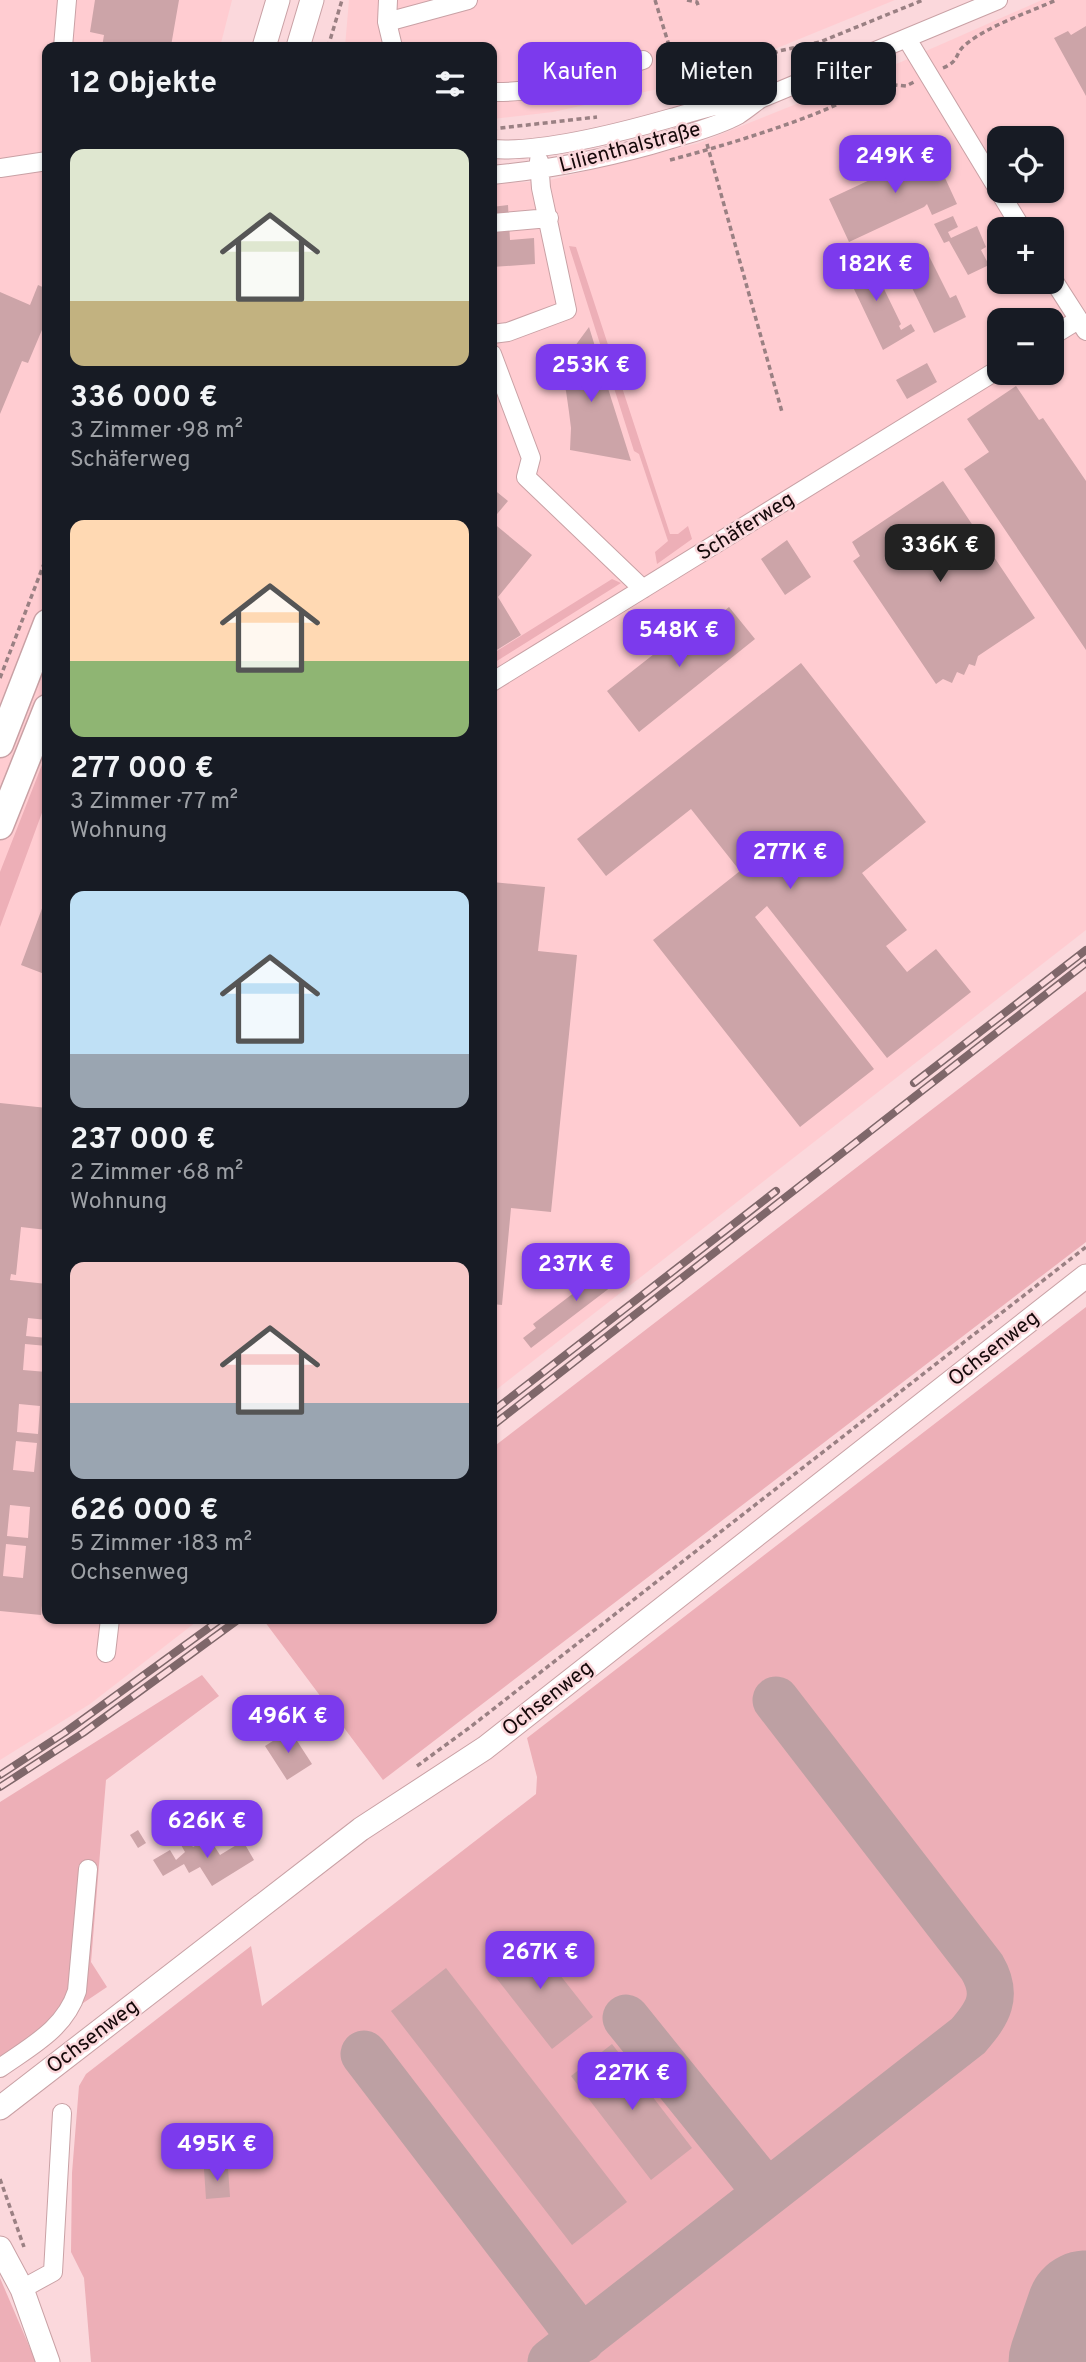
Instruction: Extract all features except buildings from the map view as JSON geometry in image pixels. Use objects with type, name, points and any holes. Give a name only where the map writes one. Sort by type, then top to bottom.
[{"type":"highway","points":[[0,744],[42,636]]},
{"type":"highway","points":[[0,826],[42,721]]},
{"type":"main road","points":[[265,42],[278,0]]},
{"type":"main road","points":[[299,42],[312,0]]},
{"type":"main road","name":"Ochsenweg","points":[[0,2108],[361,1829],[485,1748],[1086,1276]]},
{"type":"main road","points":[[0,2248],[22,2289],[48,2362]]},
{"type":"street","points":[[63,42],[67,0]]},
{"type":"street","points":[[388,0],[387,22],[392,42]]},
{"type":"street","points":[[387,22],[468,0]]},
{"type":"street","name":"Lilienthalstraße","points":[[777,92],[998,0]]},
{"type":"street","points":[[907,39],[1014,217]]},
{"type":"street","points":[[497,92],[519,92],[561,85],[643,60]]},
{"type":"street","name":"Lilienthalstraße","points":[[497,150],[599,136],[687,105]]},
{"type":"street","name":"Lilienthalstraße","points":[[497,175],[540,171],[643,148],[703,130],[738,115],[752,105]]},
{"type":"street","points":[[497,333],[508,332],[567,310],[548,218],[538,146]]},
{"type":"street","points":[[0,168],[42,162]]},
{"type":"street","points":[[497,223],[548,218]]},
{"type":"street","points":[[1062,294],[1082,326],[1064,332]]},
{"type":"street","points":[[497,367],[531,458],[526,477],[643,589]]},
{"type":"street","name":"Schäferweg","points":[[497,679],[987,376]]},
{"type":"street","points":[[106,1653],[109,1624]]},
{"type":"street","points":[[0,2068],[52,2031],[72,2005],[76,1992],[88,1869]]},
{"type":"street","points":[[22,2289],[53,2272],[62,2113]]},
{"type":"path","points":[[329,42],[342,0]]},
{"type":"path","points":[[655,0],[668,42]]},
{"type":"path","points":[[687,0],[697,2],[699,8]]},
{"type":"path","points":[[777,52],[820,42],[923,0]]},
{"type":"path","points":[[934,72],[954,63],[963,46],[988,31],[1056,0]]},
{"type":"path","points":[[643,60],[646,72],[656,69]]},
{"type":"path","points":[[497,129],[606,116]]},
{"type":"path","points":[[703,130],[782,412]]},
{"type":"path","points":[[0,678],[42,569]]},
{"type":"path","points":[[416,1767],[1086,1247]]},
{"type":"shaded area","points":[[0,0],[232,0],[221,42],[42,42],[42,1624],[194,1624],[90,1704],[0,1760]]},
{"type":"shaded area","points":[[349,0],[895,0],[777,48],[777,42],[656,42],[656,89],[642,92],[642,42],[518,42],[518,105],[585,105],[497,118],[497,42],[345,42]]},
{"type":"shaded area","points":[[1042,0],[1086,0],[1086,930],[497,1389],[497,184],[546,181],[699,143],[794,105],[896,105],[896,64]]},
{"type":"shaded area","points":[[569,246],[576,247],[670,534],[678,534],[688,526],[692,539],[657,564],[655,552],[668,541],[639,454],[634,451]]},
{"type":"shaded area","points":[[612,579],[621,583],[497,661],[497,651]]},
{"type":"shaded area","points":[[42,765],[42,813],[0,927],[0,872]]},
{"type":"shaded area","points":[[1086,991],[1086,1242],[383,1780],[266,1624],[497,1624],[497,1444]]},
{"type":"shaded area","points":[[1086,1307],[1086,2362],[91,2362],[84,2278],[71,2252],[72,2173],[79,2086],[86,2074],[251,1946],[262,2006],[536,1794],[537,1777],[527,1738]]},
{"type":"shaded area","points":[[202,1675],[219,1696],[106,1780],[91,1962],[107,1987],[0,2059],[0,1802]]},
{"type":"shaded area","points":[[0,2278],[36,2362],[0,2362]]},
{"type":"taxiway","points":[[551,2362],[968,2036],[989,2004],[990,1987],[982,1967],[776,1700]]},
{"type":"taxiway","points":[[626,2018],[767,2193]]},
{"type":"taxiway","points":[[364,2054],[582,2339]]},
{"type":"runway","points":[[1068,2362],[1086,2310]]},
{"type":"railway","points":[[914,1083],[1086,950]]},
{"type":"railway","points":[[497,1422],[1086,963]]},
{"type":"railway","points":[[497,1408],[776,1191]]},
{"type":"railway","points":[[0,1775],[64,1733],[214,1624]]},
{"type":"railway","points":[[0,1787],[83,1733],[232,1624]]}]
